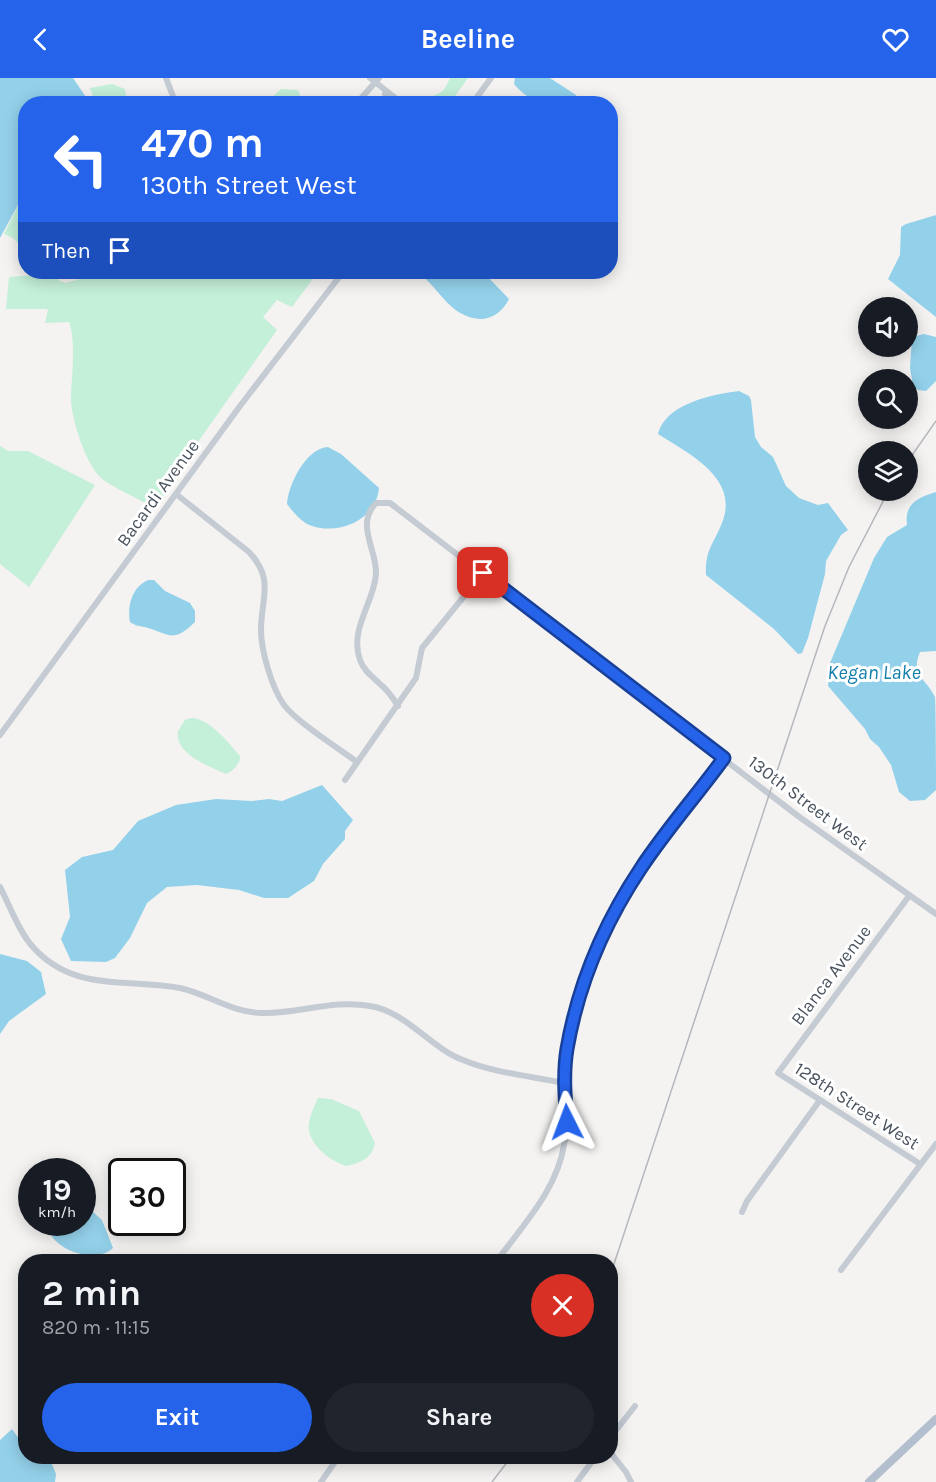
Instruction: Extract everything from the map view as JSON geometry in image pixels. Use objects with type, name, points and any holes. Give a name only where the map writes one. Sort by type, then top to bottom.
[{"type":"main road","points":[[869,1482],[936,1419]]},
{"type":"street","points":[[478,96],[491,78]]},
{"type":"street","points":[[170,79],[174,96]]},
{"type":"street","points":[[362,96],[375,80]]},
{"type":"street","points":[[375,80],[387,96]]},
{"type":"street","points":[[375,80],[394,96]]},
{"type":"street","name":"Bacardi Avenue","points":[[0,735],[245,399],[338,279]]},
{"type":"street","points":[[176,494],[258,562],[264,574],[266,586],[261,629],[262,646],[277,692],[284,705],[294,715],[357,762]]},
{"type":"street","name":"130th Street West","points":[[398,706],[385,689],[368,674],[359,659],[358,643],[362,616],[376,575],[366,524],[367,514],[376,503],[390,503],[798,816],[936,914]]},
{"type":"street","points":[[345,780],[416,678],[422,648],[483,573]]},
{"type":"street","points":[[502,1254],[545,1196],[558,1170],[567,1122],[564,1083],[567,1050],[589,969],[605,930],[642,866],[724,758]]},
{"type":"street","points":[[0,887],[32,946],[49,963],[70,975],[92,980],[180,988],[237,1009],[259,1013],[288,1013],[337,1003],[370,1006],[402,1018],[440,1048],[462,1060],[564,1083]]},
{"type":"street","name":"Blanca Avenue","points":[[778,1073],[909,896]]},
{"type":"street","name":"128th Street West","points":[[778,1073],[920,1164]]},
{"type":"street","points":[[742,1212],[747,1201],[820,1100]]},
{"type":"street","points":[[841,1270],[936,1144]]},
{"type":"street","points":[[618,1428],[635,1406]]},
{"type":"street","points":[[618,1462],[631,1482]]},
{"type":"street","points":[[321,1482],[333,1464]]},
{"type":"street","points":[[577,1482],[590,1464]]},
{"type":"green space","points":[[450,78],[468,78],[455,96],[432,96],[445,88]]},
{"type":"green space","points":[[112,84],[125,89],[126,96],[93,96],[90,88]]},
{"type":"green space","points":[[281,89],[298,90],[300,96],[273,96]]},
{"type":"green space","points":[[18,206],[18,243],[4,234]]},
{"type":"green space","points":[[9,277],[58,279],[65,283],[80,279],[313,279],[292,307],[277,300],[263,317],[277,330],[171,480],[157,509],[104,481],[94,470],[80,438],[71,404],[73,348],[69,322],[45,323],[48,309],[6,309]]},
{"type":"green space","points":[[0,446],[8,451],[28,451],[95,485],[29,587],[0,564]]},
{"type":"green space","points":[[191,718],[205,722],[212,727],[240,756],[238,764],[231,771],[226,774],[202,763],[181,746],[178,731],[185,720]]},
{"type":"green space","points":[[318,1098],[331,1099],[359,1111],[375,1143],[368,1157],[361,1162],[346,1166],[334,1161],[314,1143],[309,1131],[309,1123]]},
{"type":"water","points":[[0,78],[73,78],[85,96],[18,96],[18,205],[0,238]]},
{"type":"water","points":[[515,78],[550,78],[576,96],[527,96],[514,84]]},
{"type":"water","points":[[936,215],[936,317],[918,303],[918,297],[911,297],[888,279],[900,255],[901,227]]},
{"type":"water","points":[[425,279],[490,279],[509,299],[495,315],[477,319],[468,317],[451,306]]},
{"type":"water","points":[[924,334],[936,337],[936,381],[926,391],[918,390],[918,369],[910,368],[911,357],[918,357],[918,336]]},
{"type":"water","points":[[739,391],[749,396],[751,400],[755,437],[761,447],[773,457],[786,486],[799,498],[818,505],[828,503],[848,530],[841,535],[826,561],[825,574],[808,638],[802,653],[798,654],[774,629],[706,575],[708,553],[722,523],[726,507],[724,493],[718,480],[697,459],[658,434],[662,424],[670,415],[691,402]]},
{"type":"water","points":[[328,447],[341,454],[379,488],[371,509],[364,516],[345,526],[334,528],[308,525],[287,504],[291,487],[306,460],[320,449]]},
{"type":"water","name":"Kegan Lake","points":[[936,492],[936,651],[920,652],[917,666],[920,676],[935,697],[936,790],[925,800],[910,801],[899,792],[891,765],[879,747],[828,686],[830,663],[874,558],[887,537],[907,525],[910,507],[923,496]]},
{"type":"water","points":[[148,580],[154,580],[165,591],[190,603],[195,611],[195,622],[188,629],[172,636],[130,622],[129,610],[134,592]]},
{"type":"water","points":[[322,785],[353,820],[345,831],[345,839],[323,864],[314,881],[288,898],[264,898],[239,890],[197,885],[167,887],[147,903],[130,938],[115,958],[106,962],[71,961],[61,939],[70,917],[65,870],[82,857],[113,850],[138,821],[176,805],[216,799],[282,801]]},
{"type":"water","points":[[0,954],[27,961],[41,972],[46,994],[9,1021],[0,1034]]},
{"type":"water","points":[[96,1215],[102,1220],[113,1248],[100,1254],[80,1254],[63,1247],[52,1236],[96,1236]]},
{"type":"water","points":[[12,1429],[18,1437],[18,1464],[52,1464],[56,1474],[55,1482],[0,1482],[0,1440]]},
{"type":"railway","points":[[918,447],[936,421]]},
{"type":"railway","points":[[617,1254],[825,626],[849,567],[883,501]]},
{"type":"railway","points":[[492,1482],[506,1464]]},
{"type":"route","points":[[483,573],[724,758],[642,866],[605,930],[589,969],[567,1050],[564,1083],[567,1122]]}]
